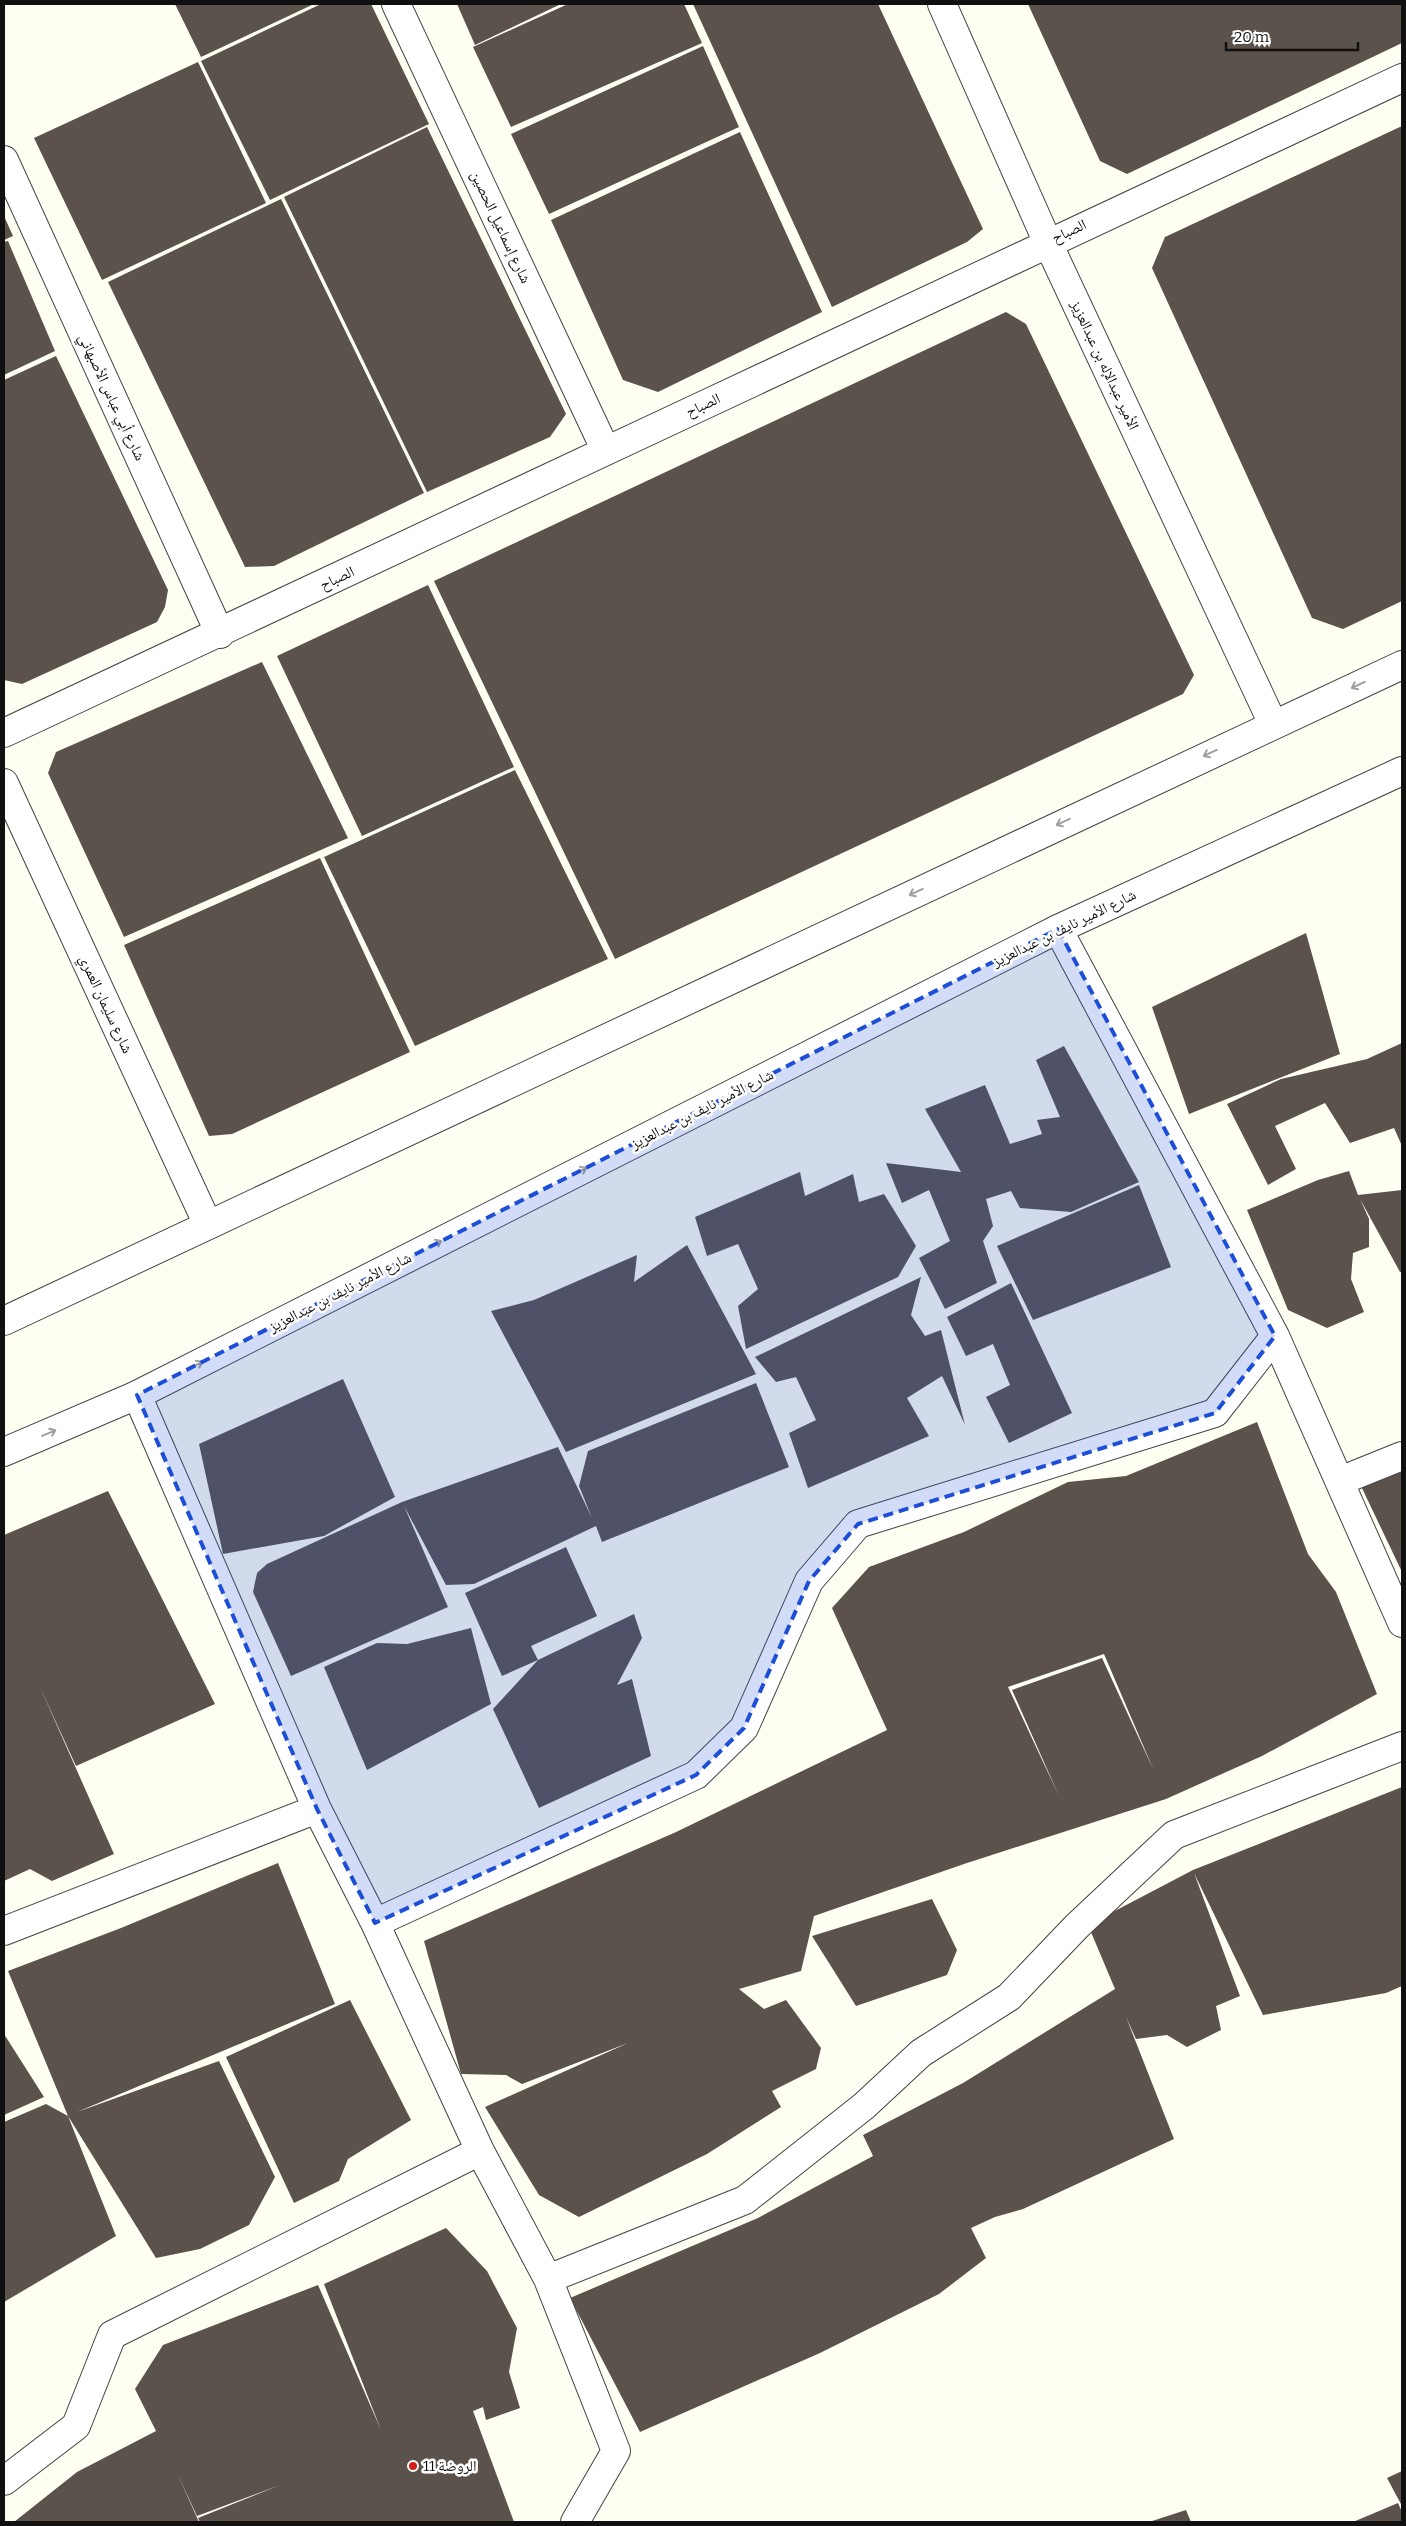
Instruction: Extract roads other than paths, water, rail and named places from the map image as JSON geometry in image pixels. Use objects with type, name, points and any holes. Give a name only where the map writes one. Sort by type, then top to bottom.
[{"type":"street","name":"شارع إسماعيل الحصين","points":[[396,4],[606,451]]},
{"type":"street","name":"الأمير عبدالإله بن عبدالعزيز","points":[[942,4],[1047,241],[1274,724]]},
{"type":"street","name":"الصباح","points":[[4,733],[220,634],[1047,241],[1402,78]]},
{"type":"street","name":"شارع أبي عباس الأصبهاني","points":[[4,160],[220,634]]},
{"type":"street","points":[[4,1322],[1402,665]]},
{"type":"street","name":"شارع الأمير نايف بن عبدالعزيز","points":[[4,1452],[137,1395],[1058,928],[1402,771]]},
{"type":"street","name":"شارع سليمان العمري","points":[[4,783],[208,1225]]},
{"type":"street","points":[[1058,928],[1275,1336],[1402,1623]]},
{"type":"street","points":[[375,1923],[696,1774],[744,1728],[809,1581],[858,1524],[1215,1413],[1275,1336]]},
{"type":"street","points":[[137,1395],[317,1809],[375,1923],[480,2151],[548,2280],[616,2452],[575,2522]]},
{"type":"street","points":[[1340,1481],[1402,1456]]},
{"type":"street","points":[[548,2280],[745,2200],[864,2106],[920,2053],[1010,1997],[1077,1926],[1174,1834],[1402,1746]]},
{"type":"street","points":[[4,1931],[317,1809]]},
{"type":"street","points":[[4,2481],[76,2426],[112,2335],[480,2151]]},
{"type":"place","name":"الروضة 11","points":[[413,2466]]}]
